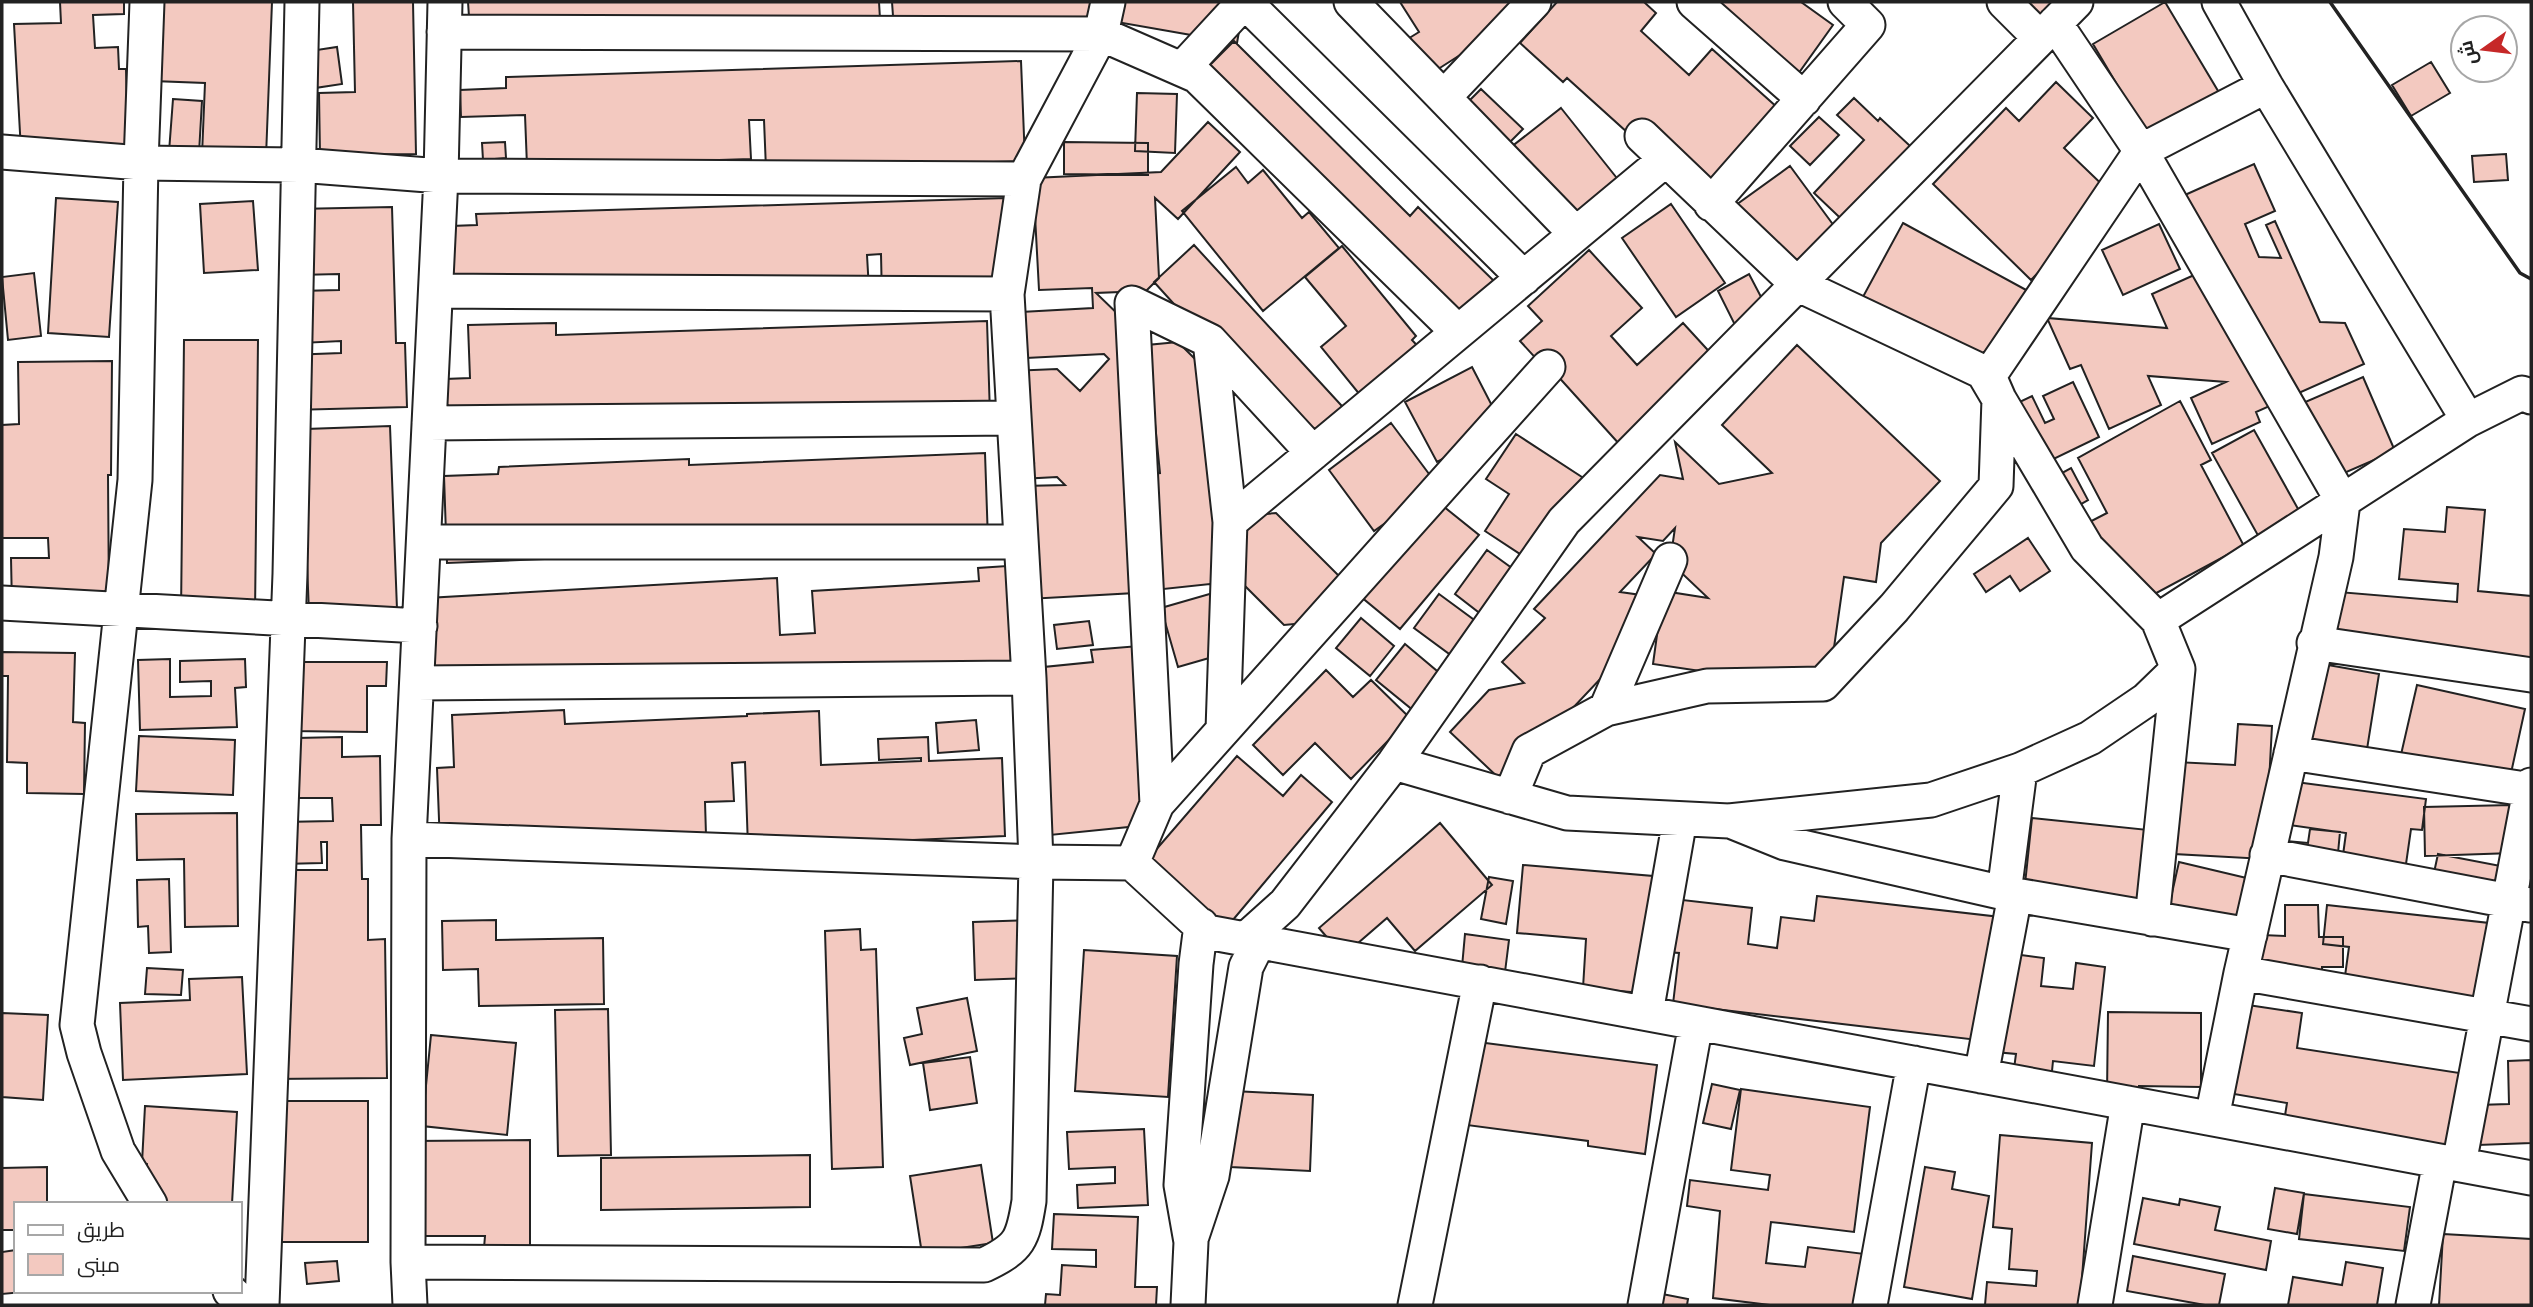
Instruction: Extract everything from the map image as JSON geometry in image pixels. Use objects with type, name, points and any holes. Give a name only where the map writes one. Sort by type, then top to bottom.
[{"type":"street","points":[[147,2],[135,480],[77,1025],[118,1151],[149,1202]]},
{"type":"street","points":[[262,1305],[288,619],[302,2]]},
{"type":"street","points":[[408,1262],[984,1265],[1007,1254],[1024,1232],[1029,1201],[1036,862],[1029,678],[1007,294],[1024,179],[1101,34],[1108,2]]},
{"type":"street","points":[[1183,68],[1244,2],[1524,278]]},
{"type":"street","points":[[1351,2],[1576,234]]},
{"type":"street","points":[[1444,97],[1534,2]]},
{"type":"street","points":[[1694,2],[1804,99]]},
{"type":"street","points":[[1710,204],[1868,25],[1845,2]]},
{"type":"street","points":[[2004,2],[2057,21],[2141,152],[2343,502],[2336,557],[2267,855],[2212,1118]]},
{"type":"street","points":[[2220,2],[2266,86],[2468,419]]},
{"type":"street","points":[[410,1305],[409,839],[436,291],[445,17],[1101,34],[1197,76],[1458,332]]},
{"type":"street","points":[[1191,1242],[1212,1176],[1245,967],[1252,940],[1285,904],[1394,764],[1564,521],[2057,21]]},
{"type":"street","points":[[1510,797],[1529,751],[1606,709],[1707,686],[1823,684],[1894,608],[1996,486],[1999,399],[1989,376],[2141,152],[2266,86]]},
{"type":"street","points":[[1642,136],[1710,204],[1797,284],[1983,372],[2087,548],[2158,620],[2178,669],[2152,919]]},
{"type":"street","points":[[2,152],[141,163],[299,165],[441,176],[1024,179]]},
{"type":"street","points":[[1230,522],[1665,160]]},
{"type":"street","points":[[436,291],[1007,294]]},
{"type":"street","points":[[1157,804],[1132,303],[1210,341],[1313,453]]},
{"type":"street","points":[[1210,341],[1230,522],[1223,730]]},
{"type":"street","points":[[1132,863],[1157,804],[1548,367]]},
{"type":"street","points":[[2158,620],[2468,419],[2522,393],[2531,397]]},
{"type":"street","points":[[429,423],[1013,418]]},
{"type":"street","points":[[424,541],[1020,542]]},
{"type":"street","points":[[1606,709],[1670,560]]},
{"type":"street","points":[[2,603],[420,626]]},
{"type":"street","points":[[2314,643],[2531,675]]},
{"type":"street","points":[[1394,764],[1567,813],[1729,821],[1931,800],[2020,770],[2090,738],[2146,700],[2178,669]]},
{"type":"street","points":[[417,683],[1029,678]]},
{"type":"street","points":[[2291,753],[2531,788],[2520,903],[2487,1016],[2413,1305]]},
{"type":"street","points":[[1981,1076],[2010,894],[2020,770]]},
{"type":"street","points":[[1646,1013],[1680,819]]},
{"type":"street","points":[[1729,821],[1785,843],[2010,894],[2250,935]]},
{"type":"street","points":[[409,839],[1036,862],[1132,863],[1207,932],[2531,1178]]},
{"type":"street","points":[[2267,855],[2520,903]]},
{"type":"street","points":[[1188,1305],[1191,1242],[1181,1185],[1201,925]]},
{"type":"street","points":[[2241,973],[2531,1024]]},
{"type":"street","points":[[1415,1305],[1480,982]]},
{"type":"street","points":[[1645,1305],[1696,1023]]},
{"type":"street","points":[[1870,1305],[1914,1063]]},
{"type":"street","points":[[2095,1305],[2128,1103]]},
{"type":"street","points":[[232,1293],[245,1305]]},
{"type":"building","points":[[60,2],[124,2],[124,14],[93,15],[95,48],[118,47],[119,69],[126,69],[128,148],[21,151],[14,24],[61,23]]},
{"type":"building","points":[[156,2],[272,2],[266,157],[202,155],[205,83],[153,81]]},
{"type":"building","points":[[353,2],[413,2],[416,154],[320,155],[319,93],[355,92]]},
{"type":"building","points":[[468,2],[879,2],[880,19],[471,46]]},
{"type":"building","points":[[892,2],[1098,2],[1099,31],[895,44]]},
{"type":"building","points":[[1114,2],[1244,2],[1237,43],[1111,21]]},
{"type":"building","points":[[1400,2],[1543,2],[1421,80],[1398,45],[1419,32]]},
{"type":"building","points":[[1557,2],[1644,2],[1656,13],[1641,31],[1689,75],[1712,49],[1779,109],[1700,198],[1567,78],[1563,82],[1520,43]]},
{"type":"building","points":[[1683,2],[1801,2],[1833,25],[1793,81]]},
{"type":"building","points":[[2022,2],[2066,2],[2051,33]]},
{"type":"building","points":[[2165,2],[2230,111],[2145,161],[2129,105],[2093,44]]},
{"type":"building","points":[[1234,41],[1410,216],[1418,207],[1494,281],[1446,330],[1195,80]]},
{"type":"building","points":[[337,47],[342,84],[315,88],[310,51]]},
{"type":"building","points":[[1021,61],[1025,161],[766,169],[764,120],[749,120],[751,159],[527,166],[525,115],[461,117],[460,90],[506,88],[506,77]]},
{"type":"building","points":[[2431,62],[2450,93],[2411,116],[2392,85]]},
{"type":"building","points":[[2056,82],[2093,118],[2064,148],[2113,195],[2031,280],[1933,184],[2006,108],[2019,121]]},
{"type":"building","points":[[1481,89],[1523,129],[1493,159],[1452,118]]},
{"type":"building","points":[[1137,93],[1177,94],[1175,153],[1135,151]]},
{"type":"building","points":[[1854,98],[1923,158],[1855,232],[1814,193],[1864,140],[1837,115]]},
{"type":"building","points":[[173,99],[202,101],[199,153],[169,152]]},
{"type":"building","points":[[1561,108],[1620,182],[1566,226],[1506,151]]},
{"type":"building","points":[[1819,117],[1839,135],[1810,165],[1790,146]]},
{"type":"building","points":[[1208,122],[1240,152],[1178,219],[1155,198],[1159,278],[1146,291],[1096,293],[1125,321],[1135,593],[1028,599],[1023,486],[1065,485],[1057,477],[1019,479],[1034,463],[1014,444],[1011,371],[1057,369],[1080,391],[1109,359],[1104,354],[1004,359],[1002,313],[1093,308],[1092,288],[1039,290],[1033,178],[1161,172]]},
{"type":"building","points":[[505,142],[506,158],[483,160],[482,143]]},
{"type":"building","points":[[1064,142],[1148,143],[1148,175],[1064,174]]},
{"type":"building","points":[[2506,154],[2508,180],[2474,182],[2472,156]]},
{"type":"building","points":[[2254,164],[2275,211],[2245,224],[2259,257],[2281,258],[2266,225],[2275,221],[2320,322],[2345,323],[2364,364],[2256,412],[2260,422],[2212,444],[2191,398],[2226,382],[2148,376],[2161,405],[2109,429],[2081,365],[2070,369],[2047,318],[2167,328],[2152,294],[2214,266],[2167,203]]},
{"type":"building","points":[[1790,166],[1851,249],[1797,288],[1736,205]]},
{"type":"building","points":[[1236,167],[1248,183],[1263,170],[1302,218],[1309,212],[1339,248],[1263,311],[1182,211]]},
{"type":"building","points":[[56,198],[118,202],[109,337],[48,333]]},
{"type":"building","points":[[1007,198],[1011,296],[882,300],[881,254],[867,255],[869,290],[453,294],[451,226],[477,225],[476,214]]},
{"type":"building","points":[[253,201],[258,270],[204,273],[200,204]]},
{"type":"building","points":[[1671,204],[1725,283],[1676,317],[1622,238]]},
{"type":"building","points":[[392,207],[396,343],[405,343],[407,407],[291,410],[289,355],[341,353],[341,341],[301,343],[299,291],[339,290],[339,274],[298,275],[296,209]]},
{"type":"building","points":[[1903,223],[2028,291],[1984,374],[1858,306]]},
{"type":"building","points":[[2159,224],[2180,269],[2123,295],[2102,250]]},
{"type":"building","points":[[1194,245],[1352,417],[1311,455],[1154,282]]},
{"type":"building","points":[[1342,246],[1416,336],[1412,340],[1423,352],[1365,401],[1321,347],[1346,326],[1305,277]]},
{"type":"building","points":[[1589,250],[1642,308],[1611,336],[1637,365],[1683,323],[1716,359],[1621,446],[1555,373],[1552,376],[1520,341],[1542,321],[1528,306]]},
{"type":"building","points":[[34,273],[41,336],[8,340],[2,277]]},
{"type":"building","points":[[1749,274],[1770,314],[1738,331],[1718,291]]},
{"type":"building","points":[[987,321],[990,415],[447,431],[445,379],[470,378],[468,325],[556,323],[556,335]]},
{"type":"building","points":[[184,340],[258,340],[255,614],[181,613]]},
{"type":"building","points":[[1178,342],[1208,372],[1224,518],[1276,513],[1345,582],[1305,623],[1284,625],[1235,576],[1219,593],[1210,584],[1145,591],[1143,475],[1160,473],[1147,345]]},
{"type":"building","points":[[1797,345],[1940,481],[1881,543],[1876,582],[1844,577],[1828,690],[1653,664],[1663,591],[1708,598],[1670,562],[1675,528],[1663,541],[1638,537],[1656,554],[1620,592],[1648,596],[1654,622],[1503,782],[1450,732],[1489,690],[1524,683],[1502,662],[1545,618],[1534,609],[1660,475],[1683,479],[1675,442],[1719,484],[1772,473],[1722,425]]},
{"type":"building","points":[[112,361],[111,475],[108,475],[109,606],[12,607],[11,558],[49,558],[48,538],[2,538],[2,425],[19,424],[18,362]]},
{"type":"building","points":[[1472,367],[1503,427],[1437,462],[1405,402]]},
{"type":"building","points":[[2363,377],[2395,451],[2328,480],[2296,406]]},
{"type":"building","points":[[2073,382],[2099,437],[2035,468],[2007,408],[2032,396],[2045,423],[2054,419],[2043,396]]},
{"type":"building","points":[[2180,401],[2211,460],[2201,465],[2244,546],[2134,605],[2072,531],[2107,513],[2078,458]]},
{"type":"building","points":[[1391,423],[1438,486],[1374,531],[1329,470]]},
{"type":"building","points":[[390,426],[397,609],[309,613],[306,429]]},
{"type":"building","points":[[2254,430],[2302,516],[2260,539],[2212,453]]},
{"type":"building","points":[[1516,434],[1588,481],[1535,564],[1485,531],[1509,494],[1486,479]]},
{"type":"building","points":[[985,453],[988,541],[447,563],[444,476],[498,474],[499,467],[689,459],[689,465]]},
{"type":"building","points":[[2071,468],[2088,500],[2069,511],[2051,479]]},
{"type":"building","points":[[1438,502],[1479,535],[1400,629],[1360,596]]},
{"type":"building","points":[[2447,507],[2485,510],[2478,591],[2531,596],[2531,671],[2334,654],[2339,592],[2457,602],[2458,584],[2399,579],[2404,529],[2445,532]]},
{"type":"building","points":[[2028,538],[2050,571],[2020,591],[2010,576],[1986,592],[1974,574]]},
{"type":"building","points":[[1487,550],[1520,574],[1486,618],[1455,594]]},
{"type":"building","points":[[1007,566],[1014,671],[432,680],[427,598],[777,578],[780,635],[815,633],[812,591],[979,581],[978,568]]},
{"type":"building","points":[[1213,593],[1230,652],[1178,667],[1161,608]]},
{"type":"building","points":[[1439,594],[1477,622],[1452,656],[1414,628]]},
{"type":"building","points":[[1361,618],[1394,646],[1370,676],[1336,648]]},
{"type":"building","points":[[1089,621],[1093,645],[1057,649],[1054,625]]},
{"type":"building","points":[[1405,644],[1443,676],[1414,711],[1376,680]]},
{"type":"building","points":[[1139,646],[1158,824],[1050,835],[1034,668],[1093,662],[1091,650]]},
{"type":"building","points":[[2,652],[75,653],[73,722],[85,723],[84,794],[27,793],[27,763],[7,762],[8,676],[2,676]]},
{"type":"building","points":[[170,659],[170,697],[211,696],[211,681],[180,682],[180,661],[245,659],[246,687],[235,688],[237,727],[140,730],[138,660]]},
{"type":"building","points":[[291,662],[387,662],[386,686],[367,686],[367,732],[291,731]]},
{"type":"building","points":[[2311,662],[2379,674],[2364,768],[2296,757]]},
{"type":"building","points":[[1326,670],[1353,697],[1371,680],[1410,718],[1351,779],[1315,743],[1283,775],[1253,745]]},
{"type":"building","points":[[2417,685],[2525,709],[2506,796],[2397,772]]},
{"type":"building","points":[[564,710],[565,724],[819,711],[821,765],[921,761],[921,758],[879,760],[878,739],[928,737],[929,761],[1002,758],[1005,836],[748,847],[745,762],[732,763],[734,801],[705,802],[706,835],[440,845],[437,768],[454,767],[452,715]]},
{"type":"building","points":[[976,720],[979,750],[938,753],[936,723]]},
{"type":"building","points":[[2238,724],[2272,726],[2265,859],[2174,854],[2176,762],[2235,765]]},
{"type":"building","points":[[139,736],[235,740],[233,795],[136,791]]},
{"type":"building","points":[[342,737],[342,757],[380,756],[381,825],[361,825],[362,879],[368,879],[368,940],[385,939],[387,1078],[270,1079],[271,870],[327,870],[327,842],[321,842],[322,863],[282,864],[282,822],[333,821],[332,798],[297,798],[296,738]]},
{"type":"building","points":[[1237,756],[1283,796],[1301,775],[1332,802],[1227,927],[1148,859]]},
{"type":"building","points":[[2288,781],[2426,799],[2422,830],[2411,829],[2403,885],[2340,877],[2346,833],[2283,824]]},
{"type":"building","points":[[2512,805],[2513,853],[2425,856],[2424,807]]},
{"type":"building","points":[[237,813],[238,926],[185,927],[184,859],[137,860],[136,814]]},
{"type":"building","points":[[2032,818],[2168,832],[2145,916],[2023,903]]},
{"type":"building","points":[[1440,823],[1492,885],[1415,951],[1387,918],[1343,956],[1319,928]]},
{"type":"building","points":[[2310,829],[2340,832],[2336,874],[2284,869],[2287,841],[2308,843]]},
{"type":"building","points":[[2438,854],[2511,868],[2503,910],[2429,896]]},
{"type":"building","points":[[2179,862],[2255,880],[2240,942],[2165,924]]},
{"type":"building","points":[[1523,865],[1653,876],[1643,993],[1583,988],[1586,939],[1517,933]]},
{"type":"building","points":[[1489,877],[1513,881],[1506,924],[1481,919]]},
{"type":"building","points":[[169,879],[171,952],[149,953],[148,926],[138,927],[137,880]]},
{"type":"building","points":[[1817,896],[2000,917],[1986,1041],[1673,1004],[1679,953],[1667,952],[1674,899],[1752,908],[1748,944],[1777,948],[1781,917],[1814,921]]},
{"type":"building","points":[[2285,905],[2318,905],[2319,937],[2343,937],[2343,967],[2322,967],[2322,990],[2262,989],[2262,935],[2285,936]]},
{"type":"building","points":[[2327,905],[2489,923],[2479,1020],[2345,976],[2349,947],[2323,944]]},
{"type":"building","points":[[496,920],[496,940],[603,938],[604,1004],[479,1006],[478,969],[443,970],[442,921]]},
{"type":"building","points":[[1031,920],[1032,978],[975,980],[973,922]]},
{"type":"building","points":[[860,929],[861,950],[876,949],[883,1167],[832,1169],[825,931]]},
{"type":"building","points":[[1465,934],[1509,940],[1505,972],[1462,967]]},
{"type":"building","points":[[1084,950],[1177,956],[1168,1097],[1075,1091]]},
{"type":"building","points":[[2006,953],[2044,958],[2041,986],[2073,989],[2076,963],[2105,967],[2094,1066],[2053,1061],[2051,1081],[2013,1076],[2016,1054],[1995,1052]]},
{"type":"building","points":[[147,968],[183,970],[181,995],[145,994]]},
{"type":"building","points":[[242,977],[247,1074],[123,1080],[120,1003],[190,1000],[189,979]]},
{"type":"building","points":[[967,998],[977,1051],[910,1065],[904,1038],[922,1034],[917,1008]]},
{"type":"building","points":[[2248,1005],[2302,1013],[2297,1048],[2466,1074],[2454,1155],[2283,1128],[2287,1103],[2234,1094]]},
{"type":"building","points":[[608,1009],[611,1155],[558,1156],[555,1010]]},
{"type":"building","points":[[2108,1012],[2201,1013],[2201,1087],[2139,1086],[2139,1095],[2107,1094]]},
{"type":"building","points":[[2,1013],[48,1015],[43,1100],[2,1097]]},
{"type":"building","points":[[431,1035],[516,1043],[507,1135],[422,1126]]},
{"type":"building","points":[[1470,1041],[1657,1065],[1645,1154],[1588,1146],[1588,1141],[1459,1124]]},
{"type":"building","points":[[970,1057],[977,1103],[930,1110],[923,1063]]},
{"type":"building","points":[[2531,1060],[2531,1143],[2478,1145],[2477,1105],[2509,1104],[2508,1061]]},
{"type":"building","points":[[1712,1084],[1740,1090],[1731,1129],[1703,1123]]},
{"type":"building","points":[[1741,1089],[1870,1107],[1854,1232],[1771,1222],[1766,1263],[1805,1267],[1808,1247],[1865,1254],[1859,1305],[1770,1305],[1713,1298],[1720,1211],[1687,1206],[1690,1180],[1768,1190],[1770,1175],[1731,1170]]},
{"type":"building","points":[[1233,1091],[1313,1095],[1310,1171],[1230,1167]]},
{"type":"building","points":[[263,1101],[368,1101],[368,1242],[263,1242]]},
{"type":"building","points":[[145,1106],[237,1112],[232,1202],[145,1202],[147,1164],[142,1163]]},
{"type":"building","points":[[1144,1129],[1148,1205],[1078,1208],[1077,1185],[1115,1183],[1115,1167],[1069,1169],[1067,1132]]},
{"type":"building","points":[[2000,1135],[2092,1143],[2080,1305],[1985,1305],[1987,1282],[2036,1286],[2037,1271],[2009,1269],[2012,1229],[1993,1227]]},
{"type":"building","points":[[530,1140],[530,1248],[484,1248],[485,1236],[412,1236],[411,1141]]},
{"type":"building","points":[[810,1155],[810,1207],[601,1210],[601,1158]]},
{"type":"building","points":[[981,1165],[993,1243],[922,1254],[910,1176]]},
{"type":"building","points":[[47,1167],[47,1202],[14,1202],[14,1230],[2,1230],[2,1168]]},
{"type":"building","points":[[1925,1167],[1955,1172],[1952,1189],[1989,1196],[1972,1299],[1904,1287]]},
{"type":"building","points":[[2275,1188],[2304,1193],[2297,1234],[2268,1229]]},
{"type":"building","points":[[2304,1194],[2410,1207],[2404,1251],[2299,1239]]},
{"type":"building","points":[[2143,1198],[2179,1205],[2180,1199],[2220,1207],[2215,1230],[2271,1241],[2266,1270],[2134,1244]]},
{"type":"building","points":[[1054,1214],[1138,1217],[1135,1287],[1157,1287],[1156,1305],[1045,1305],[1046,1294],[1060,1295],[1062,1265],[1096,1267],[1096,1250],[1052,1249]]},
{"type":"building","points":[[2443,1234],[2531,1239],[2531,1305],[2439,1305]]},
{"type":"building","points":[[14,1250],[14,1293],[2,1294],[2,1252]]},
{"type":"building","points":[[2133,1256],[2225,1274],[2219,1305],[2205,1305],[2127,1291]]},
{"type":"building","points":[[337,1261],[339,1281],[307,1284],[305,1263]]},
{"type":"building","points":[[2346,1262],[2383,1268],[2377,1305],[2288,1305],[2293,1277],[2342,1285]]},
{"type":"building","points":[[1657,1293],[1688,1299],[1687,1305],[1655,1305]]},
{"type":"wall","points":[[2330,2],[2520,273],[2531,279]]}]
